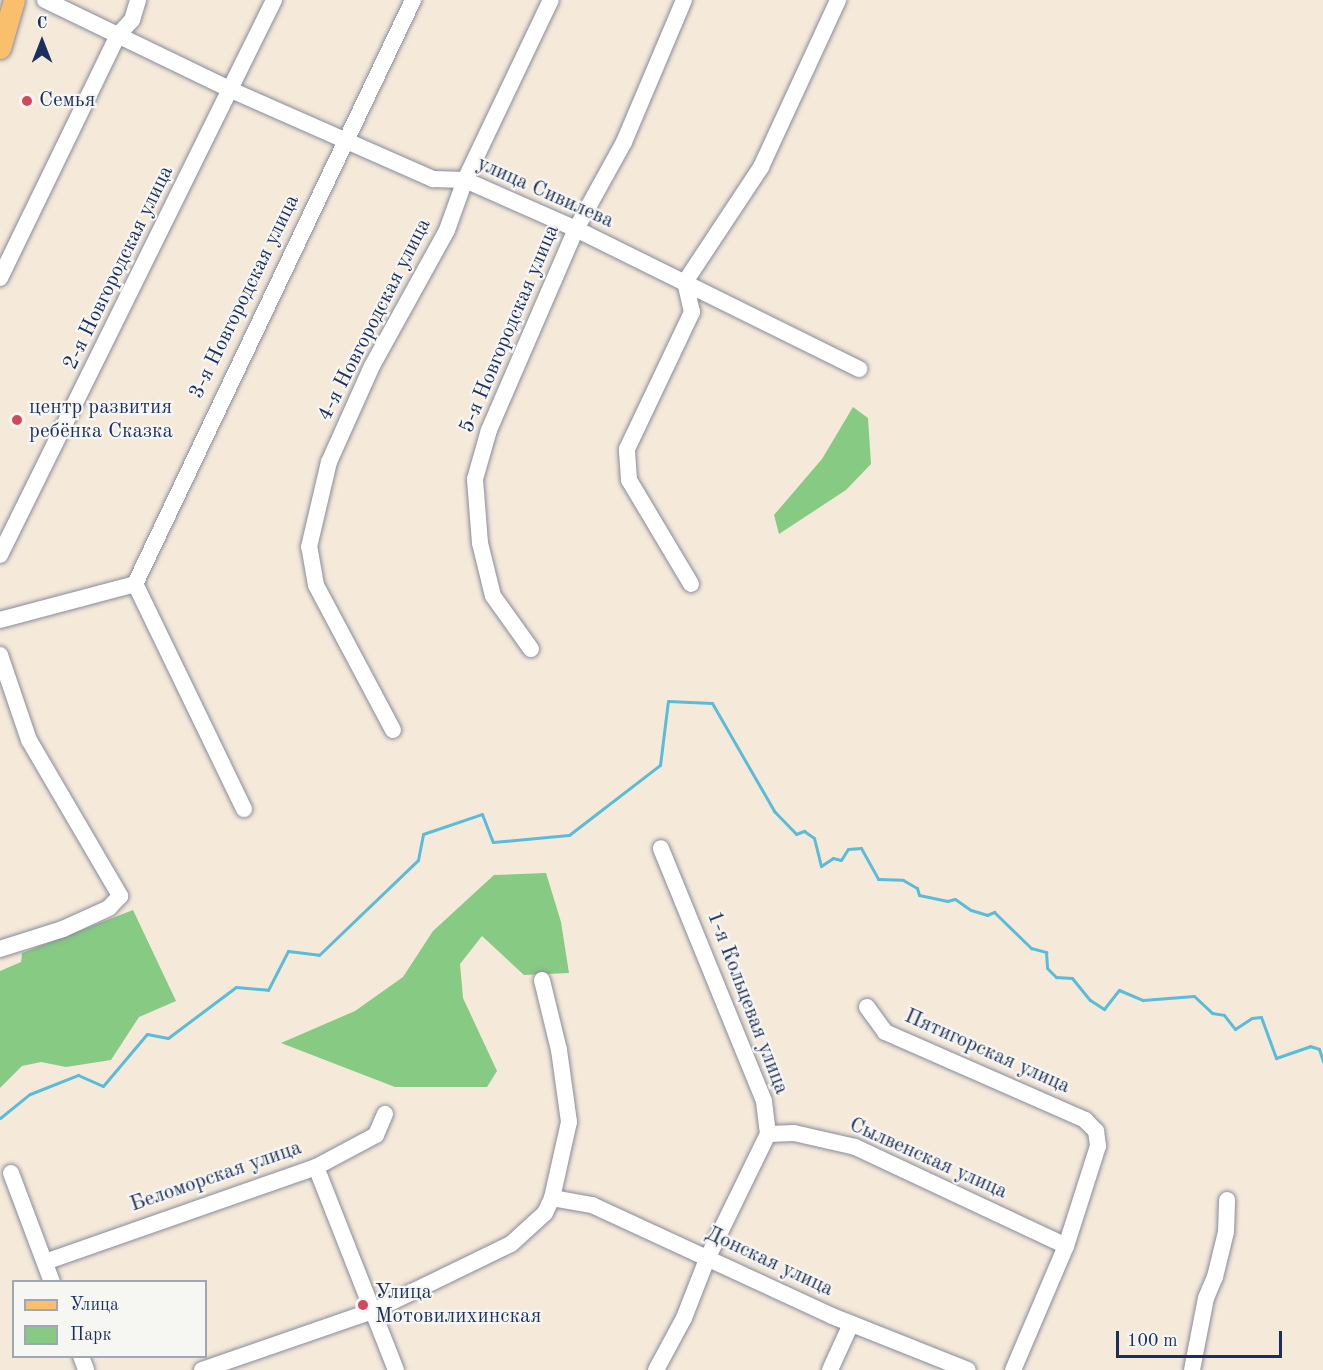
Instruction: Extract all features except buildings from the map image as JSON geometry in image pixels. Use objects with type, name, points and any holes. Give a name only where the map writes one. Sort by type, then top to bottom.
[{"type":"main road","points":[[0,48],[14,0]]},
{"type":"street","name":"улица Сивилева","points":[[45,0],[231,90],[433,180],[465,180],[576,229],[860,369]]},
{"type":"street","points":[[0,278],[118,35],[132,20],[138,0]]},
{"type":"street","name":"2-я Новгородская улица","points":[[0,555],[274,0]]},
{"type":"street","name":"3-я Новгородская улица","points":[[135,584],[413,0]]},
{"type":"street","name":"4-я Новгородская улица","points":[[393,730],[316,585],[309,547],[329,462],[372,366],[447,230],[465,180],[550,0]]},
{"type":"street","name":"5-я Новгородская улица","points":[[531,649],[494,596],[480,543],[475,479],[489,430],[576,229],[624,142],[684,0]]},
{"type":"street","points":[[691,584],[629,480],[627,449],[692,312],[685,282],[761,167],[838,0]]},
{"type":"street","points":[[0,620],[135,584],[244,809]]},
{"type":"street","points":[[0,655],[29,740],[120,896],[109,908],[63,929],[0,949]]},
{"type":"street","name":"1-я Кольцевая улица","points":[[661,848],[764,1101],[768,1134]]},
{"type":"street","points":[[202,1370],[375,1310],[511,1244],[545,1213],[552,1198],[569,1122],[561,1061],[542,980]]},
{"type":"street","name":"Пятигорская улица","points":[[867,1007],[885,1032],[1085,1120],[1096,1131],[1098,1146],[1066,1246]]},
{"type":"street","name":"Беломорская улица","points":[[45,1262],[316,1167],[376,1135],[385,1114]]},
{"type":"street","name":"Сылвенская улица","points":[[768,1134],[794,1133],[855,1147],[1066,1246]]},
{"type":"street","points":[[656,1370],[684,1318],[707,1259],[768,1134]]},
{"type":"street","points":[[316,1167],[375,1310],[396,1370]]},
{"type":"street","points":[[11,1173],[52,1280]]},
{"type":"street","name":"Донская улица","points":[[552,1198],[592,1205],[851,1323],[968,1370]]},
{"type":"street","points":[[1192,1370],[1206,1298],[1215,1277],[1226,1232],[1227,1200]]},
{"type":"street","points":[[1013,1370],[1066,1246]]},
{"type":"street","points":[[830,1370],[851,1323]]},
{"type":"green space","points":[[853,407],[868,418],[871,464],[846,490],[779,534],[774,515],[822,459]]},
{"type":"green space","points":[[546,873],[561,922],[569,973],[524,975],[482,936],[460,964],[463,998],[497,1071],[487,1087],[395,1087],[281,1043],[355,1011],[403,977],[433,931],[494,875]]},
{"type":"green space","points":[[133,910],[176,1001],[139,1017],[111,1060],[66,1067],[41,1062],[22,1066],[0,1088],[0,971],[21,962],[22,953]]},
{"type":"waterway","points":[[0,1118],[30,1094],[78,1075],[103,1086],[147,1034],[168,1038],[236,987],[268,990],[288,951],[319,955],[418,860],[423,834],[482,814],[493,842],[569,835],[660,765],[668,701],[712,703],[774,811],[796,834],[804,831],[814,838],[821,866],[833,858],[841,860],[848,849],[861,848],[878,879],[903,880],[917,888],[919,895],[947,901],[955,899],[971,910],[987,915],[994,912],[1031,948],[1046,952],[1047,968],[1056,977],[1072,978],[1090,1000],[1104,1009],[1119,990],[1143,1000],[1194,996],[1212,1013],[1224,1015],[1235,1029],[1252,1018],[1261,1017],[1276,1058],[1310,1046],[1319,1049],[1323,1061]]},
{"type":"place","name":"Семья","points":[[27,101]]},
{"type":"place","name":"центр развития ребёнка Сказка","points":[[17,420]]},
{"type":"place","name":"Улица Мотовилихинская","points":[[363,1305]]}]
